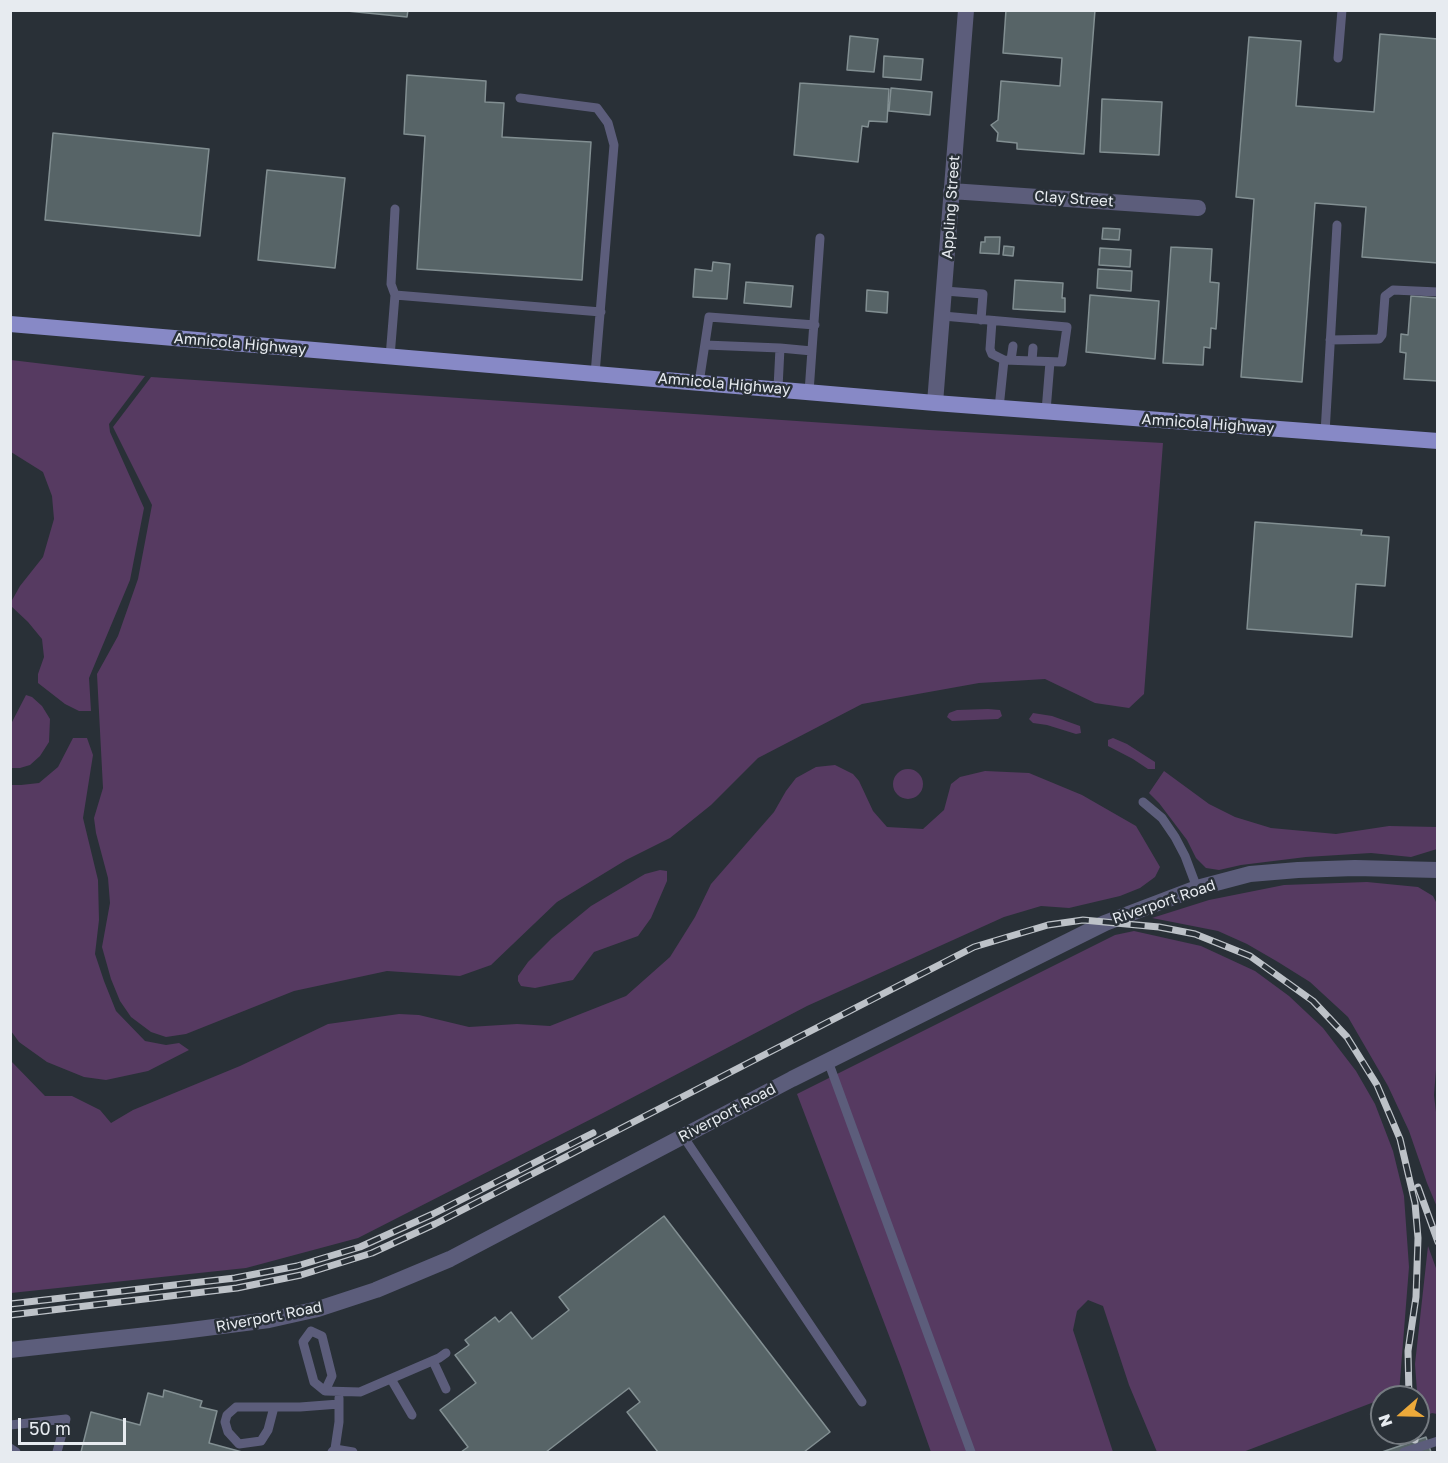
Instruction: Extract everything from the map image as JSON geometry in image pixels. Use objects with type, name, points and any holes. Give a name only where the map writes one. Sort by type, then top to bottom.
[{"type":"main road","name":"Amnicola Highway","points":[[10,324],[935,403],[1437,441]]},
{"type":"street","name":"Appling Street","points":[[935,403],[966,10]]},
{"type":"street","name":"Clay Street","points":[[951,191],[1198,208]]},
{"type":"street","name":"Riverport Road","points":[[10,1350],[269,1320],[312,1310],[376,1290],[450,1259],[828,1061],[1105,923],[1197,888],[1250,874],[1355,868],[1437,870]]},
{"type":"lane","points":[[1338,58],[1342,10]]},
{"type":"lane","points":[[520,98],[597,108],[608,123],[614,145],[595,374]]},
{"type":"lane","points":[[390,357],[395,296],[391,284],[395,209]]},
{"type":"lane","points":[[1325,433],[1337,225]]},
{"type":"lane","points":[[809,392],[820,238]]},
{"type":"lane","points":[[1330,340],[1379,339],[1382,335],[1385,296],[1393,290],[1437,292]]},
{"type":"lane","points":[[945,291],[983,294],[981,320]]},
{"type":"lane","points":[[395,296],[601,312]]},
{"type":"lane","points":[[943,316],[992,321],[1035,329],[1067,327],[1062,362],[1008,360],[992,354],[990,349],[992,321]]},
{"type":"lane","points":[[699,383],[709,317],[815,325]]},
{"type":"lane","points":[[705,345],[812,351]]},
{"type":"lane","points":[[999,408],[1013,346]]},
{"type":"lane","points":[[778,388],[780,348]]},
{"type":"lane","points":[[1032,361],[1033,348]]},
{"type":"lane","points":[[1046,411],[1050,362]]},
{"type":"lane","points":[[1143,802],[1162,818],[1175,837],[1197,888]]},
{"type":"lane","points":[[828,1061],[971,1452]]},
{"type":"lane","points":[[683,1136],[862,1402]]},
{"type":"lane","points":[[312,1310],[311,1330],[303,1342],[314,1382],[325,1391],[360,1392],[433,1361],[446,1353]]},
{"type":"lane","points":[[311,1330],[322,1336],[332,1376],[325,1391]]},
{"type":"lane","points":[[433,1361],[446,1389]]},
{"type":"lane","points":[[391,1379],[412,1414]]},
{"type":"lane","points":[[339,1393],[339,1422],[333,1451],[353,1452]]},
{"type":"lane","points":[[274,1407],[268,1430],[261,1441],[240,1444],[228,1432],[225,1422],[227,1415],[236,1407],[339,1404]]},
{"type":"lane","points":[[10,1425],[66,1419],[57,1452]]},
{"type":"lane","points":[[1404,1452],[1437,1441]]},
{"type":"lane","points":[[10,1449],[16,1452]]},
{"type":"shaded area","points":[[11,360],[145,376],[109,424],[110,432],[144,508],[130,580],[89,678],[91,711],[79,711],[65,704],[38,683],[38,674],[44,657],[42,639],[11,606],[20,586],[43,557],[54,519],[52,496],[43,472],[11,452]]},
{"type":"shaded area","points":[[151,377],[929,430],[1163,443],[1144,694],[1129,708],[1095,703],[1045,679],[979,683],[862,704],[758,758],[711,805],[670,838],[626,860],[557,902],[491,965],[460,976],[387,971],[294,991],[186,1034],[166,1037],[151,1032],[131,1017],[120,1001],[111,979],[102,947],[110,903],[108,878],[94,818],[103,788],[97,674],[118,636],[138,579],[152,505],[113,427]]},
{"type":"shaded area","points":[[26,695],[42,706],[50,719],[49,742],[40,756],[30,765],[11,768],[11,724]]},
{"type":"shaded area","points":[[957,710],[1000,710],[1002,716],[998,719],[952,721],[947,717],[949,713]]},
{"type":"shaded area","points":[[1033,713],[1052,716],[1080,726],[1081,733],[1076,734],[1033,723],[1029,719]]},
{"type":"shaded area","points":[[73,738],[87,738],[93,755],[83,818],[98,880],[99,920],[95,954],[104,981],[116,1011],[145,1041],[166,1045],[179,1043],[189,1050],[148,1071],[106,1080],[84,1077],[47,1062],[19,1042],[11,1031],[11,785],[39,783],[58,767]]},
{"type":"shaded area","points":[[1113,738],[1155,762],[1155,769],[1148,769],[1108,746],[1108,740]]},
{"type":"shaded area","points":[[835,765],[853,774],[859,781],[873,811],[887,827],[923,829],[944,810],[951,784],[960,777],[985,771],[1029,773],[1082,795],[1136,826],[1160,867],[1155,877],[1140,888],[1120,896],[1069,908],[1041,906],[1004,917],[807,1006],[358,1238],[246,1268],[11,1293],[11,1061],[45,1096],[72,1096],[100,1110],[111,1123],[133,1110],[240,1066],[328,1024],[399,1014],[419,1015],[469,1027],[517,1024],[550,1026],[626,996],[670,957],[695,917],[711,884],[774,812],[796,778],[816,767]]},
{"type":"shaded area","points":[[908,769],[918,774],[923,784],[918,794],[908,799],[898,794],[893,784],[898,774]]},
{"type":"shaded area","points":[[1164,771],[1209,804],[1235,817],[1271,828],[1336,834],[1389,826],[1437,827],[1437,849],[1411,857],[1371,853],[1306,857],[1219,870],[1206,868],[1196,858],[1187,840],[1159,803],[1149,793]]},
{"type":"shaded area","points":[[660,870],[667,871],[667,881],[651,918],[638,936],[594,952],[573,980],[535,988],[521,986],[518,976],[528,962],[552,938],[591,906],[645,874]]},
{"type":"shaded area","points":[[1367,882],[1418,887],[1433,896],[1437,904],[1438,1044],[1434,1095],[1438,1129],[1437,1207],[1409,1131],[1388,1086],[1348,1017],[1310,982],[1247,944],[1218,931],[1152,918],[1209,900],[1284,885]]},
{"type":"shaded area","points":[[1134,931],[1201,946],[1255,971],[1289,996],[1323,1028],[1356,1071],[1375,1104],[1393,1151],[1404,1196],[1409,1267],[1400,1385],[1370,1385],[1370,1404],[1243,1452],[1157,1452],[1129,1385],[1103,1306],[1088,1300],[1077,1311],[1073,1330],[1113,1452],[931,1452],[797,1094],[1115,935]]},
{"type":"shaded area","points":[[1428,1246],[1437,1271],[1437,1414],[1430,1414],[1430,1385],[1417,1385],[1415,1364]]},
{"type":"building","points":[[337,10],[408,10],[407,17]]},
{"type":"building","points":[[1006,10],[1095,10],[1084,154],[1017,149],[1017,143],[997,141],[998,133],[991,125],[998,120],[1001,81],[1060,86],[1062,58],[1003,53]]},
{"type":"building","points":[[1380,34],[1438,39],[1438,263],[1362,257],[1366,207],[1315,203],[1302,382],[1241,377],[1254,199],[1236,197],[1249,37],[1301,41],[1296,106],[1374,112]]},
{"type":"building","points":[[850,36],[878,39],[874,72],[847,70]]},
{"type":"building","points":[[884,56],[923,59],[921,80],[883,77]]},
{"type":"building","points":[[407,75],[486,81],[485,102],[504,103],[502,137],[591,142],[582,280],[417,269],[425,136],[404,134]]},
{"type":"building","points":[[800,83],[889,89],[887,122],[869,121],[868,127],[862,126],[858,162],[794,155]]},
{"type":"building","points":[[891,88],[932,92],[930,115],[889,111]]},
{"type":"building","points":[[1102,99],[1162,102],[1159,155],[1100,152]]},
{"type":"building","points":[[53,133],[209,149],[200,236],[45,220]]},
{"type":"building","points":[[267,170],[345,178],[335,268],[258,260]]},
{"type":"building","points":[[1103,228],[1120,229],[1119,240],[1102,239]]},
{"type":"building","points":[[985,237],[1000,237],[999,254],[980,253],[981,242],[985,242]]},
{"type":"building","points":[[1004,246],[1014,247],[1013,256],[1003,255]]},
{"type":"building","points":[[1171,247],[1212,249],[1210,282],[1219,283],[1216,329],[1211,328],[1210,348],[1204,347],[1203,365],[1163,363]]},
{"type":"building","points":[[1100,248],[1131,250],[1130,267],[1099,265]]},
{"type":"building","points":[[713,262],[730,264],[727,299],[693,297],[695,269],[712,271]]},
{"type":"building","points":[[1098,269],[1132,271],[1131,291],[1097,288]]},
{"type":"building","points":[[1015,280],[1063,283],[1062,298],[1065,298],[1065,312],[1013,309]]},
{"type":"building","points":[[746,282],[793,286],[791,307],[744,303]]},
{"type":"building","points":[[867,290],[888,292],[887,313],[866,311]]},
{"type":"building","points":[[1090,295],[1159,301],[1155,359],[1086,352]]},
{"type":"building","points":[[1411,296],[1438,298],[1438,381],[1404,379],[1406,353],[1400,352],[1401,334],[1408,335]]},
{"type":"building","points":[[1255,522],[1362,530],[1361,535],[1389,537],[1385,586],[1356,584],[1352,637],[1247,629]]},
{"type":"building","points":[[664,1216],[830,1432],[804,1452],[658,1452],[627,1412],[640,1402],[629,1388],[546,1452],[461,1452],[468,1447],[440,1410],[476,1383],[455,1355],[469,1345],[465,1340],[495,1317],[499,1322],[511,1312],[532,1339],[569,1310],[559,1297]]},
{"type":"building","points":[[164,1390],[202,1401],[200,1407],[217,1411],[209,1443],[242,1452],[81,1452],[91,1412],[140,1425],[148,1393],[163,1397]]},
{"type":"building","points":[[1403,1445],[1429,1445],[1431,1452],[1382,1452]]},
{"type":"railway","points":[[10,1315],[237,1288],[301,1275],[372,1253],[435,1224],[974,947],[1048,925],[1083,920],[1159,927],[1195,934],[1250,956],[1313,1001],[1347,1037],[1377,1085],[1400,1139],[1415,1203],[1418,1238],[1416,1297],[1408,1351],[1409,1385]]},
{"type":"railway","points":[[10,1304],[235,1278],[297,1266],[360,1247],[433,1214],[593,1133]]},
{"type":"railway","points":[[1418,1187],[1438,1242]]}]
